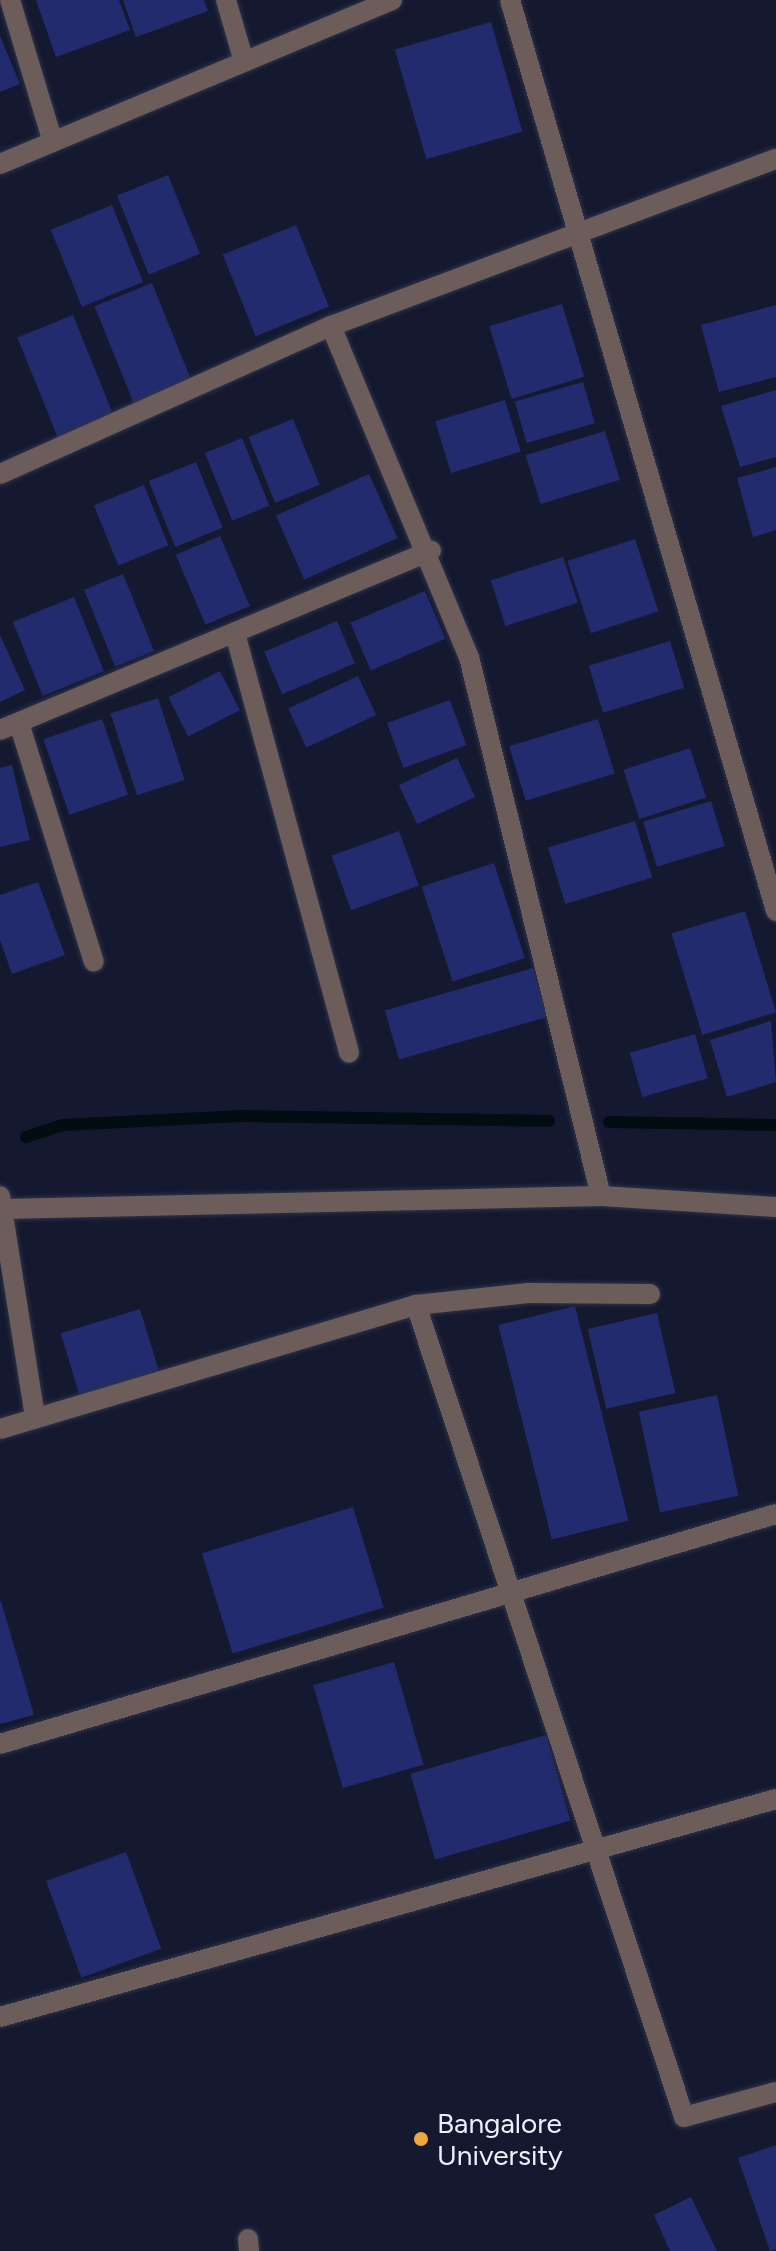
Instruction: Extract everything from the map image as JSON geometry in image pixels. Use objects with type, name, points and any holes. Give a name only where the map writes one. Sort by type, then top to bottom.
[{"type":"street","points":[[10,0],[53,142]]},
{"type":"street","points":[[226,0],[243,58]]},
{"type":"street","points":[[0,164],[243,58],[392,0]]},
{"type":"street","points":[[510,0],[776,911]]},
{"type":"street","points":[[0,474],[331,326],[776,159]]},
{"type":"street","points":[[331,326],[431,551],[469,657],[601,1196]]},
{"type":"street","points":[[94,962],[10,727],[431,551]]},
{"type":"street","points":[[235,633],[349,1053]]},
{"type":"street","points":[[35,1418],[1,1203],[601,1196],[776,1207]]},
{"type":"street","points":[[0,1429],[416,1305],[528,1293],[650,1294]]},
{"type":"street","points":[[416,1305],[684,2117],[776,2092]]},
{"type":"street","points":[[0,1744],[510,1588],[776,1514]]},
{"type":"street","points":[[0,2017],[776,1799]]},
{"type":"building","points":[[36,0],[119,0],[130,30],[56,57]]},
{"type":"building","points":[[123,0],[204,0],[208,11],[136,37]]},
{"type":"building","points":[[491,22],[522,132],[426,159],[395,50]]},
{"type":"building","points":[[0,36],[20,84],[0,92]]},
{"type":"building","points":[[168,175],[200,254],[149,274],[117,196]]},
{"type":"building","points":[[112,205],[143,282],[82,307],[51,230]]},
{"type":"building","points":[[296,225],[329,307],[256,336],[223,255]]},
{"type":"building","points":[[152,283],[191,379],[133,403],[95,306]]},
{"type":"building","points":[[562,304],[584,377],[512,399],[489,326]]},
{"type":"building","points":[[776,305],[776,377],[719,392],[701,325]]},
{"type":"building","points":[[73,315],[113,415],[58,438],[17,337]]},
{"type":"building","points":[[583,382],[595,423],[527,443],[515,402]]},
{"type":"building","points":[[776,390],[776,457],[740,467],[721,406]]},
{"type":"building","points":[[505,400],[521,452],[451,473],[435,421]]},
{"type":"building","points":[[293,419],[320,485],[275,503],[248,437]]},
{"type":"building","points":[[605,431],[620,480],[541,504],[526,455]]},
{"type":"building","points":[[242,438],[269,506],[232,521],[205,453]]},
{"type":"building","points":[[196,462],[223,528],[175,547],[149,481]]},
{"type":"building","points":[[776,467],[776,530],[753,537],[737,478]]},
{"type":"building","points":[[369,474],[397,538],[304,579],[276,515]]},
{"type":"building","points":[[144,485],[168,545],[118,565],[94,505]]},
{"type":"building","points":[[220,536],[250,606],[206,625],[176,555]]},
{"type":"building","points":[[635,539],[658,611],[591,633],[567,561]]},
{"type":"building","points":[[563,557],[578,603],[506,626],[491,580]]},
{"type":"building","points":[[123,574],[154,651],[115,667],[84,590]]},
{"type":"building","points":[[425,591],[445,639],[371,671],[350,623]]},
{"type":"building","points":[[74,597],[104,671],[43,696],[13,622]]},
{"type":"building","points":[[337,621],[355,663],[282,694],[264,652]]},
{"type":"building","points":[[0,635],[25,690],[0,702]]},
{"type":"building","points":[[670,641],[684,688],[603,713],[589,666]]},
{"type":"building","points":[[220,671],[240,710],[188,737],[168,697]]},
{"type":"building","points":[[358,676],[376,715],[306,748],[288,709]]},
{"type":"building","points":[[158,698],[185,780],[137,795],[110,713]]},
{"type":"building","points":[[450,700],[466,745],[403,768],[387,723]]},
{"type":"building","points":[[102,719],[128,795],[69,815],[43,739]]},
{"type":"building","points":[[598,719],[615,774],[526,801],[509,746]]},
{"type":"building","points":[[690,748],[706,797],[639,819],[623,770]]},
{"type":"building","points":[[457,758],[475,797],[417,824],[399,785]]},
{"type":"building","points":[[12,765],[30,840],[0,847],[0,768]]},
{"type":"building","points":[[711,801],[725,846],[657,867],[643,822]]},
{"type":"building","points":[[635,821],[652,877],[565,904],[548,848]]},
{"type":"building","points":[[399,831],[419,886],[351,910],[331,856]]},
{"type":"building","points":[[494,863],[525,958],[453,982],[422,886]]},
{"type":"building","points":[[38,882],[65,955],[12,974],[0,940],[0,895]]},
{"type":"building","points":[[745,911],[776,1012],[702,1035],[671,934]]},
{"type":"building","points":[[533,968],[547,1017],[399,1059],[385,1010]]},
{"type":"building","points":[[771,1021],[776,1082],[727,1097],[710,1040]]},
{"type":"building","points":[[695,1034],[708,1078],[642,1097],[630,1053]]},
{"type":"building","points":[[575,1306],[628,1520],[552,1540],[498,1325]]},
{"type":"building","points":[[140,1309],[160,1373],[80,1397],[61,1333]]},
{"type":"building","points":[[657,1313],[675,1393],[606,1409],[588,1329]]},
{"type":"building","points":[[717,1395],[738,1496],[660,1512],[639,1412]]},
{"type":"building","points":[[353,1507],[384,1607],[233,1654],[202,1553]]},
{"type":"building","points":[[0,1602],[34,1715],[0,1724]]},
{"type":"building","points":[[394,1662],[423,1765],[343,1788],[313,1685]]},
{"type":"building","points":[[546,1735],[571,1821],[435,1859],[410,1774]]},
{"type":"building","points":[[126,1852],[161,1949],[81,1978],[46,1881]]},
{"type":"building","points":[[776,2145],[776,2249],[770,2251],[738,2158]]},
{"type":"building","points":[[691,2197],[717,2251],[670,2251],[654,2215]]},
{"type":"waterway","points":[[26,1137],[63,1125],[242,1116],[549,1121]]},
{"type":"waterway","points":[[609,1122],[776,1125]]},
{"type":"place","name":"Bangalore University","points":[[421,2139]]}]
